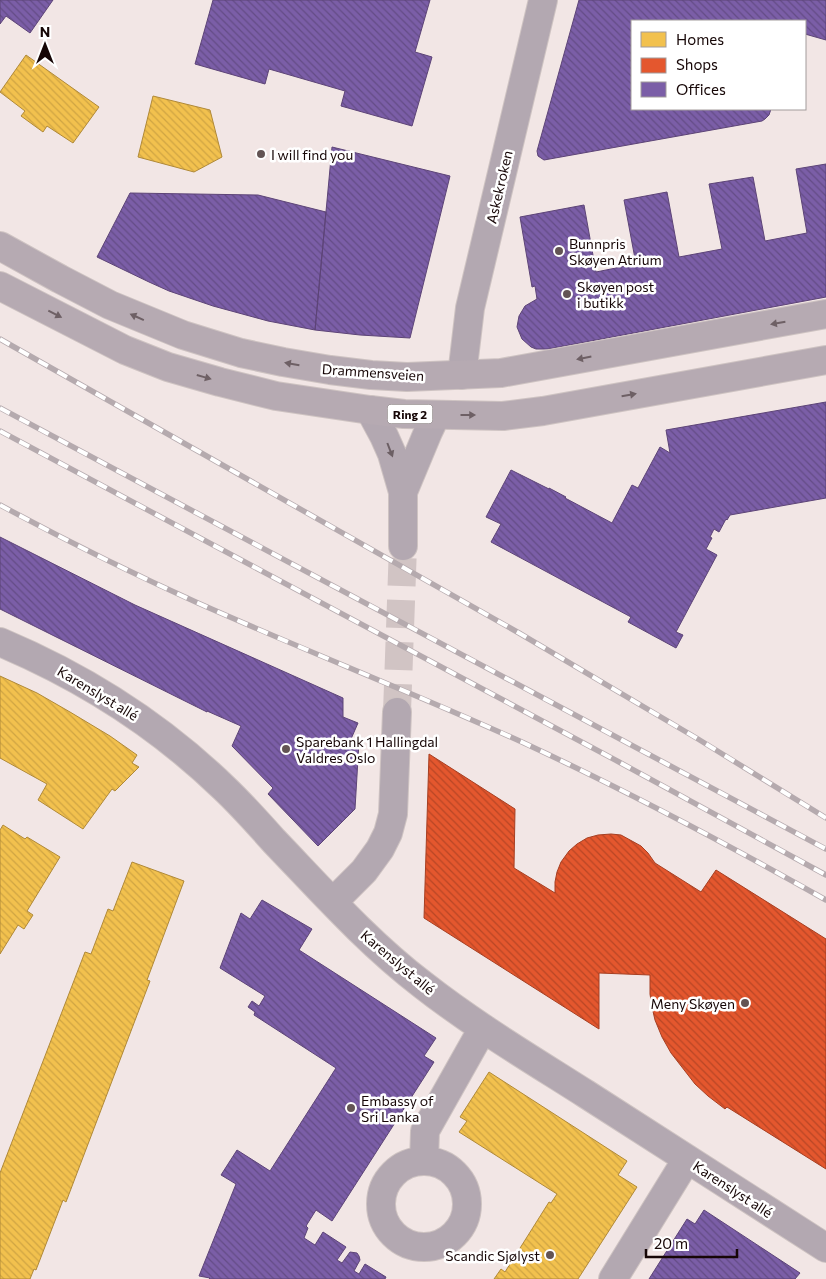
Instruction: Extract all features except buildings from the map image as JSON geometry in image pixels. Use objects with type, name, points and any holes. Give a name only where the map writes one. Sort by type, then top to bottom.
[{"type":"main road","name":"Drammensveien","points":[[0,246],[69,284],[134,316],[183,335],[241,353],[283,362],[371,375],[408,377],[501,373],[826,314]]},
{"type":"main road","name":"Ring 2","points":[[0,286],[108,341],[168,367],[276,396],[404,414],[503,416],[543,411],[826,360]]},
{"type":"street","name":"Askekroken","points":[[462,375],[470,308],[543,0]]},
{"type":"street","points":[[370,410],[392,454],[403,492],[403,546]]},
{"type":"street","points":[[403,492],[436,415]]},
{"type":"street","name":"Karenslyst allé","points":[[0,642],[59,670],[105,696],[138,717],[183,752],[225,789],[369,939],[423,985],[483,1028],[826,1248]]},
{"type":"street","points":[[333,902],[364,871],[380,849],[388,833],[393,814],[397,712]]},
{"type":"street","points":[[424,1161],[425,1131],[483,1028]]},
{"type":"street","points":[[613,1279],[687,1159]]},
{"type":"tunnel","points":[[397,712],[403,546]]},
{"type":"railway","points":[[0,339],[519,633],[698,739],[826,818]]},
{"type":"railway","points":[[0,408],[826,849]]},
{"type":"railway","points":[[0,431],[619,762],[826,875]]},
{"type":"railway","points":[[0,505],[98,556],[173,592],[483,725],[562,761],[676,818],[826,900]]},
{"type":"place","name":"I will find you","points":[[261,154]]},
{"type":"place","name":"Bunnpris Skøyen Atrium","points":[[559,251]]},
{"type":"place","name":"Skøyen post i butikk","points":[[567,294]]},
{"type":"place","name":"Sparebank 1 Hallingdal Valdres Oslo","points":[[286,749]]},
{"type":"place","name":"Meny Skøyen","points":[[745,1003]]},
{"type":"place","name":"Embassy of Sri Lanka","points":[[351,1108]]},
{"type":"place","name":"Scandic Sjølyst","points":[[550,1255]]}]
